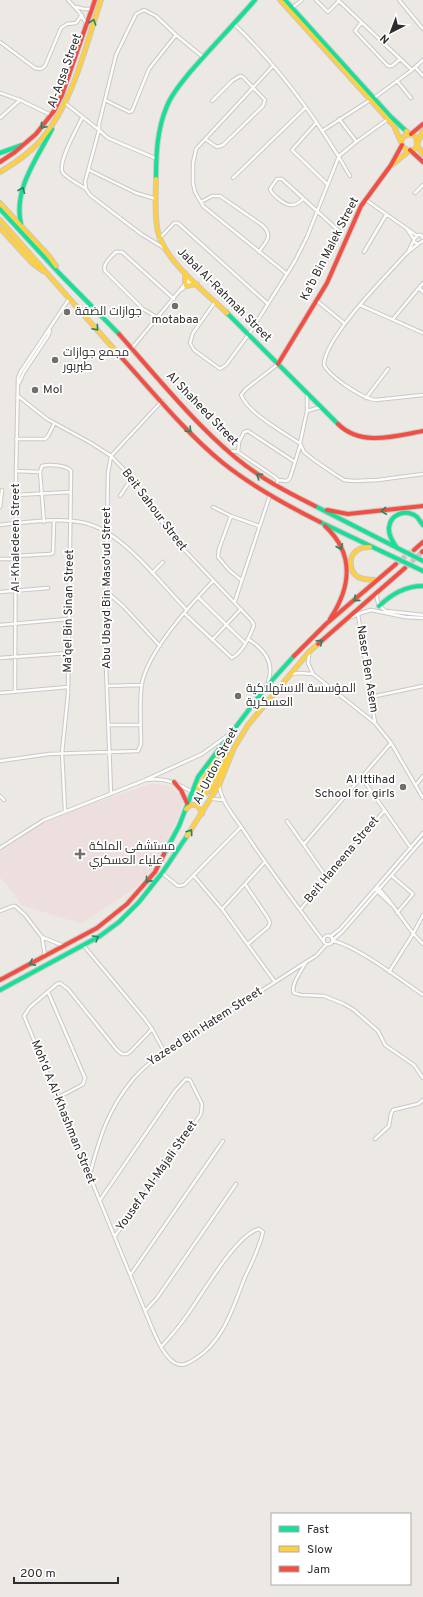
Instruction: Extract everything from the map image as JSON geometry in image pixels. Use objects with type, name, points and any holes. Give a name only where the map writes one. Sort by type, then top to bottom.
[{"type":"main road","name":"Al-Aqsa Street","points":[[0,162],[29,141],[51,115],[62,95],[95,0]]},
{"type":"main road","name":"Al-Aqsa Street","points":[[0,172],[28,154],[54,124],[65,103],[101,0]]},
{"type":"main road","name":"Jabal Al-Rahmah Street","points":[[255,0],[203,57],[178,88],[167,107],[160,131],[157,159],[155,220],[160,239],[164,248],[185,273],[249,334],[342,428],[359,437],[374,438],[423,431]]},
{"type":"main road","points":[[280,0],[372,99],[410,134],[416,137],[423,154]]},
{"type":"main road","points":[[285,0],[388,119],[396,130],[404,149],[410,151],[423,162]]},
{"type":"main road","points":[[23,228],[18,212],[18,200],[29,173],[54,124]]},
{"type":"main road","points":[[401,143],[403,137],[410,134],[423,124]]},
{"type":"main road","points":[[410,151],[415,149],[423,131]]},
{"type":"main road","points":[[0,153],[14,149],[29,141]]},
{"type":"main road","name":"Ka’b Bin Malek Street","points":[[278,364],[317,301],[332,272],[352,224],[366,200],[391,165],[401,143]]},
{"type":"main road","name":"Ka’b Bin Malek Street","points":[[391,165],[410,151]]},
{"type":"main road","points":[[0,203],[49,256],[59,273]]},
{"type":"main road","points":[[0,209],[59,273]]},
{"type":"main road","points":[[0,220],[46,272]]},
{"type":"main road","points":[[1,230],[32,263],[46,272]]},
{"type":"main road","name":"Al Shaheed Street","points":[[46,272],[162,401],[219,459],[242,478],[315,519],[423,571]]},
{"type":"main road","name":"Al Shaheed Street","points":[[59,273],[106,319],[196,421],[230,453],[252,471],[276,486],[423,561]]},
{"type":"main road","points":[[185,273],[185,285],[197,284]]},
{"type":"main road","points":[[318,507],[348,514],[423,506]]},
{"type":"main road","points":[[398,549],[391,539],[389,530],[389,524],[393,518],[401,513],[408,513],[418,518],[423,525]]},
{"type":"main road","points":[[315,519],[334,534],[342,549],[344,560],[345,588],[338,607],[328,623]]},
{"type":"main road","points":[[414,550],[422,542]]},
{"type":"main road","points":[[378,580],[368,581],[359,578],[353,572],[351,561],[354,553],[361,548],[368,547],[382,551]]},
{"type":"main road","name":"Al-Urdon Street","points":[[0,980],[97,928],[123,908],[139,891],[160,862],[174,836],[198,777],[266,687],[328,623],[396,564]]},
{"type":"main road","name":"Al-Urdon Street","points":[[0,990],[107,931],[150,890],[212,799],[234,748],[248,725],[309,652],[405,568]]},
{"type":"main road","points":[[379,606],[402,590],[414,586],[423,586]]},
{"type":"main road","points":[[225,743],[224,747],[198,787],[199,792],[205,794],[212,788],[226,758],[234,748]]},
{"type":"main road","points":[[174,782],[184,794],[187,804]]},
{"type":"main road","points":[[186,809],[188,806],[194,805],[200,808],[202,814]]},
{"type":"street","points":[[68,0],[82,15],[86,23]]},
{"type":"street","points":[[292,8],[302,0]]},
{"type":"street","points":[[316,0],[328,12],[338,0],[399,60],[412,70]]},
{"type":"street","points":[[399,0],[423,30]]},
{"type":"street","points":[[74,6],[84,9],[92,8]]},
{"type":"street","points":[[86,189],[85,182],[99,130],[99,124],[116,55],[136,14],[144,10],[150,12],[203,57]]},
{"type":"street","points":[[0,42],[35,68],[41,69],[45,66],[61,28],[67,24],[76,23],[82,15]]},
{"type":"street","points":[[361,23],[355,31],[388,66],[392,66],[399,60]]},
{"type":"street","points":[[234,24],[262,52],[273,66],[322,131],[350,176]]},
{"type":"street","points":[[105,100],[129,112],[132,111],[149,69],[176,35]]},
{"type":"street","points":[[322,131],[372,99],[412,70],[423,60]]},
{"type":"street","points":[[273,66],[196,149],[193,163],[193,183],[195,192],[200,202],[211,214],[287,274]]},
{"type":"street","points":[[415,67],[423,76]]},
{"type":"street","points":[[204,139],[217,147],[223,145],[263,106],[265,100],[243,77],[237,77],[212,101]]},
{"type":"street","points":[[397,81],[412,98]]},
{"type":"street","points":[[0,93],[20,100],[51,115]]},
{"type":"street","points":[[0,118],[20,100]]},
{"type":"street","points":[[65,103],[108,138],[157,159]]},
{"type":"street","points":[[233,178],[305,108]]},
{"type":"street","points":[[82,118],[68,147],[61,169],[63,173],[86,189],[90,195],[141,234],[164,248]]},
{"type":"street","points":[[215,302],[191,336],[190,343],[194,350],[213,366],[222,369],[249,334],[287,274],[307,238],[338,156],[388,119]]},
{"type":"street","points":[[339,120],[356,142]]},
{"type":"street","points":[[316,123],[292,150],[327,184]]},
{"type":"street","points":[[89,170],[136,193],[156,199]]},
{"type":"street","points":[[303,199],[295,205],[288,205],[272,194],[270,189],[274,182],[280,178],[340,232]]},
{"type":"street","points":[[415,193],[423,185]]},
{"type":"street","points":[[200,202],[212,196],[220,196],[268,230],[269,234],[259,252]]},
{"type":"street","points":[[366,200],[386,215],[423,238]]},
{"type":"street","points":[[364,252],[386,215]]},
{"type":"street","points":[[160,239],[175,223],[179,224],[268,304]]},
{"type":"street","points":[[406,227],[414,240],[423,246]]},
{"type":"street","points":[[406,254],[414,240],[423,232]]},
{"type":"street","points":[[423,241],[406,254],[344,323],[325,356],[324,366],[353,390],[366,398],[376,400],[423,395]]},
{"type":"street","points":[[158,318],[138,304],[105,271],[105,265],[116,252],[122,252],[174,298]]},
{"type":"street","points":[[132,348],[180,290],[191,279]]},
{"type":"street","points":[[393,319],[423,283]]},
{"type":"street","points":[[419,288],[423,292]]},
{"type":"street","name":"Al-Khaledeen Street","points":[[15,691],[16,439],[18,386],[23,374],[70,299]]},
{"type":"street","points":[[317,301],[344,323]]},
{"type":"street","points":[[360,305],[423,333]]},
{"type":"street","points":[[278,364],[246,389],[241,395],[243,400],[258,415],[300,444],[304,452],[314,460],[344,480],[365,481],[423,474]]},
{"type":"street","points":[[366,398],[388,369]]},
{"type":"street","points":[[230,453],[234,450],[238,452],[278,480],[289,480],[300,444],[307,411],[307,393]]},
{"type":"street","name":"Beit Sahour Street","points":[[18,396],[54,424],[91,443],[111,456],[132,478],[172,537],[253,621],[253,626],[248,638]]},
{"type":"street","points":[[111,456],[162,401]]},
{"type":"street","points":[[307,411],[321,407]]},
{"type":"street","points":[[16,439],[45,439],[54,424]]},
{"type":"street","points":[[238,452],[240,439],[244,432],[248,431],[295,462]]},
{"type":"street","name":"Abu Ubayd Bin Maso'ud Street","points":[[111,456],[107,479],[107,591],[105,641],[108,752],[111,794]]},
{"type":"street","name":"Ma’qel Bin Sinan Street","points":[[16,471],[40,472],[41,468],[45,465],[70,469],[72,473],[68,619],[68,687],[62,753],[65,812]]},
{"type":"street","points":[[40,472],[44,522]]},
{"type":"street","points":[[120,496],[132,478]]},
{"type":"street","points":[[276,486],[278,480]]},
{"type":"street","points":[[0,507],[2,490]]},
{"type":"street","points":[[16,494],[71,492]]},
{"type":"street","points":[[234,602],[270,495]]},
{"type":"street","points":[[214,507],[231,516],[259,526]]},
{"type":"street","points":[[231,516],[219,549],[218,558],[241,580]]},
{"type":"street","points":[[0,558],[15,558],[53,553],[54,521]]},
{"type":"street","points":[[0,525],[70,521],[87,523],[107,532],[138,558],[186,610]]},
{"type":"street","points":[[152,573],[163,562]]},
{"type":"street","points":[[0,761],[62,753],[138,750],[141,746],[142,685],[146,671],[160,646],[186,610],[213,581]]},
{"type":"street","points":[[0,592],[48,588]]},
{"type":"street","points":[[107,591],[160,646]]},
{"type":"street","points":[[378,591],[376,598],[382,609],[390,612],[423,616]]},
{"type":"street","points":[[198,597],[245,643]]},
{"type":"street","points":[[377,611],[379,606]]},
{"type":"street","points":[[212,640],[241,609]]},
{"type":"street","points":[[342,623],[366,611],[377,611],[404,617],[423,616]]},
{"type":"street","points":[[184,613],[232,658],[237,654],[248,638],[260,648],[270,662],[270,674],[266,687]]},
{"type":"street","name":"Naser Ben Asem","points":[[358,614],[375,724]]},
{"type":"street","points":[[0,625],[68,619]]},
{"type":"street","points":[[309,652],[308,663],[313,674],[375,724],[391,743],[423,798]]},
{"type":"street","points":[[0,658],[68,653]]},
{"type":"street","points":[[289,675],[300,673],[313,674]]},
{"type":"street","points":[[107,686],[142,685]]},
{"type":"street","points":[[371,697],[423,686]]},
{"type":"street","points":[[0,693],[68,687]]},
{"type":"street","points":[[108,725],[141,725]]},
{"type":"street","points":[[0,848],[28,829],[65,812],[143,781],[202,754],[232,731]]},
{"type":"street","points":[[304,844],[391,743]]},
{"type":"street","points":[[416,785],[423,776]]},
{"type":"street","name":"Beit Haneena Street","points":[[362,778],[413,851]]},
{"type":"street","points":[[143,781],[159,780],[174,782],[195,794],[205,794]]},
{"type":"street","points":[[219,785],[224,800],[241,827],[310,925],[325,943],[330,944],[342,932],[423,839]]},
{"type":"street","points":[[0,796],[4,800]]},
{"type":"street","points":[[212,799],[218,798],[224,800]]},
{"type":"street","name":"Beit Haneena Street","points":[[300,910],[384,811]]},
{"type":"street","points":[[287,821],[327,878]]},
{"type":"street","points":[[162,872],[178,886],[184,885],[241,827]]},
{"type":"street","points":[[316,932],[325,937],[328,935],[331,936],[340,929],[423,832]]},
{"type":"street","points":[[222,909],[265,862]]},
{"type":"street","points":[[194,876],[222,909],[275,982]]},
{"type":"street","points":[[392,876],[413,894],[397,913]]},
{"type":"street","points":[[245,884],[270,923],[268,927],[248,944]]},
{"type":"street","points":[[376,888],[380,890],[413,934],[423,944]]},
{"type":"street","points":[[376,888],[392,906]]},
{"type":"street","points":[[0,911],[11,906],[15,906],[25,915],[42,937],[45,956]]},
{"type":"street","points":[[389,972],[423,915]]},
{"type":"street","points":[[331,936],[333,941]]},
{"type":"street","points":[[42,937],[64,946]]},
{"type":"street","points":[[325,937],[325,943]]},
{"type":"street","points":[[333,941],[345,944],[423,995]]},
{"type":"street","name":"Yazeed Bin Hatem Street","points":[[90,1174],[98,1141],[105,1124],[133,1079],[150,1062],[164,1051],[316,956],[325,943]]},
{"type":"street","points":[[84,945],[152,1029],[164,1051]]},
{"type":"street","points":[[306,962],[294,985],[294,993],[301,995],[324,996],[344,1004],[354,1010],[378,1031],[385,1044],[414,1065],[423,1078]]},
{"type":"street","name":"Moh'd A Al-Khashman Street","points":[[152,1029],[130,1052],[127,1054],[119,1053],[64,985],[58,984],[26,1011],[24,1016],[146,1311],[162,1346],[168,1357],[175,1363],[188,1364],[209,1348],[224,1328],[257,1250],[263,1234],[262,1230],[258,1229],[250,1234],[232,1251],[186,1317],[162,1346]]},
{"type":"street","points":[[48,992],[85,1078],[83,1084],[57,1098]]},
{"type":"street","name":"Yousef A Al-Majali Street","points":[[99,1200],[175,1091],[184,1080],[190,1080],[202,1104],[201,1114],[115,1236]]},
{"type":"street","points":[[375,1139],[389,1126],[393,1110],[418,1104],[423,1100]]},
{"type":"street","points":[[131,1275],[223,1142]]},
{"type":"street","points":[[146,1311],[157,1298],[236,1184]]},
{"type":"shaded area","name":"مستشفى الملكة علياء العسكري","points":[[150,784],[169,786],[179,794],[182,799],[182,805],[178,818],[152,870],[134,889],[81,924],[22,905],[0,877],[0,852],[46,819]]},
{"type":"tunnel","points":[[396,564],[412,551]]},
{"type":"tunnel","points":[[406,567],[422,552]]},
{"type":"traffic: fast","points":[[156,179],[159,133],[167,106],[191,71],[255,0]]},
{"type":"traffic: fast","points":[[285,0],[391,117],[406,131]]},
{"type":"traffic: fast","points":[[21,224],[19,211],[23,186],[33,163],[52,129]]},
{"type":"traffic: fast","points":[[0,153],[22,145]]},
{"type":"traffic: fast","points":[[0,209],[59,273],[119,334]]},
{"type":"traffic: fast","points":[[227,313],[338,424]]},
{"type":"traffic: fast","points":[[315,506],[423,561]]},
{"type":"traffic: fast","points":[[397,548],[389,533],[390,522],[393,518],[400,514],[409,513],[417,517],[423,525]]},
{"type":"traffic: fast","points":[[320,522],[423,571]]},
{"type":"traffic: fast","points":[[379,606],[389,598],[405,589],[423,586]]},
{"type":"traffic: fast","points":[[164,854],[179,826],[198,777],[266,687],[294,656]]},
{"type":"traffic: fast","points":[[0,990],[100,936],[119,922],[139,902],[162,873],[187,836]]},
{"type":"traffic: slow","points":[[0,172],[32,150],[52,125],[62,108],[84,55],[101,0]]},
{"type":"traffic: slow","points":[[280,0],[394,126],[401,142]]},
{"type":"traffic: slow","points":[[406,131],[416,137],[417,145],[415,149],[409,151],[403,147],[401,142],[403,137],[410,134]]},
{"type":"traffic: slow","points":[[418,142],[423,131]]},
{"type":"traffic: slow","points":[[417,145],[423,154]]},
{"type":"traffic: slow","points":[[392,165],[409,151]]},
{"type":"traffic: slow","points":[[156,179],[156,219],[158,232],[162,243],[177,265],[187,276],[227,313]]},
{"type":"traffic: slow","points":[[0,203],[49,256],[56,266]]},
{"type":"traffic: slow","points":[[0,220],[121,357]]},
{"type":"traffic: slow","points":[[0,228],[32,263],[43,271]]},
{"type":"traffic: slow","points":[[185,273],[185,283]]},
{"type":"traffic: slow","points":[[186,286],[197,284]]},
{"type":"traffic: slow","points":[[370,547],[362,548],[355,552],[351,558],[351,565],[353,572],[358,577],[377,580]]},
{"type":"traffic: slow","points":[[187,836],[219,785],[234,748],[248,725],[309,652],[318,644]]},
{"type":"traffic: slow","points":[[216,759],[198,787],[199,792],[205,794],[212,788],[228,755]]},
{"type":"traffic: slow","points":[[186,809],[191,805],[195,805],[199,808],[202,814]]},
{"type":"traffic: jam","points":[[0,162],[15,152],[36,134],[54,111],[62,95],[95,0]]},
{"type":"traffic: jam","points":[[411,134],[423,124]]},
{"type":"traffic: jam","points":[[278,364],[327,283],[361,206],[391,165],[402,145]]},
{"type":"traffic: jam","points":[[410,150],[423,162]]},
{"type":"traffic: jam","points":[[119,334],[161,383],[220,444],[245,465],[264,478],[315,506]]},
{"type":"traffic: jam","points":[[121,357],[183,425],[223,463],[270,495],[320,522]]},
{"type":"traffic: jam","points":[[338,424],[357,436],[368,438],[390,437],[423,431]]},
{"type":"traffic: jam","points":[[327,510],[348,514],[423,506]]},
{"type":"traffic: jam","points":[[325,526],[335,537],[341,548],[347,571],[346,583],[342,595],[330,619]]},
{"type":"traffic: jam","points":[[414,550],[423,542]]},
{"type":"traffic: jam","points":[[294,656],[326,624],[396,564]]},
{"type":"traffic: jam","points":[[318,644],[405,568]]},
{"type":"traffic: jam","points":[[174,782],[181,790],[187,803]]},
{"type":"traffic: jam","points":[[0,980],[97,928],[127,904],[155,872],[164,854]]},
{"type":"place","name":"motabaa","points":[[175,306]]},
{"type":"place","name":"جوازات الضفة","points":[[67,312]]},
{"type":"place","name":"مجمع جوازات طبربور","points":[[55,360]]},
{"type":"place","name":"MoI","points":[[35,390]]},
{"type":"place","name":"المؤسسة الاستهلاكية العسكرية","points":[[238,696]]},
{"type":"place","name":"Al Ittihad School for girls","points":[[403,787]]},
{"type":"place","name":"مستشفى الملكة علياء العسكري","points":[[80,854]]}]
